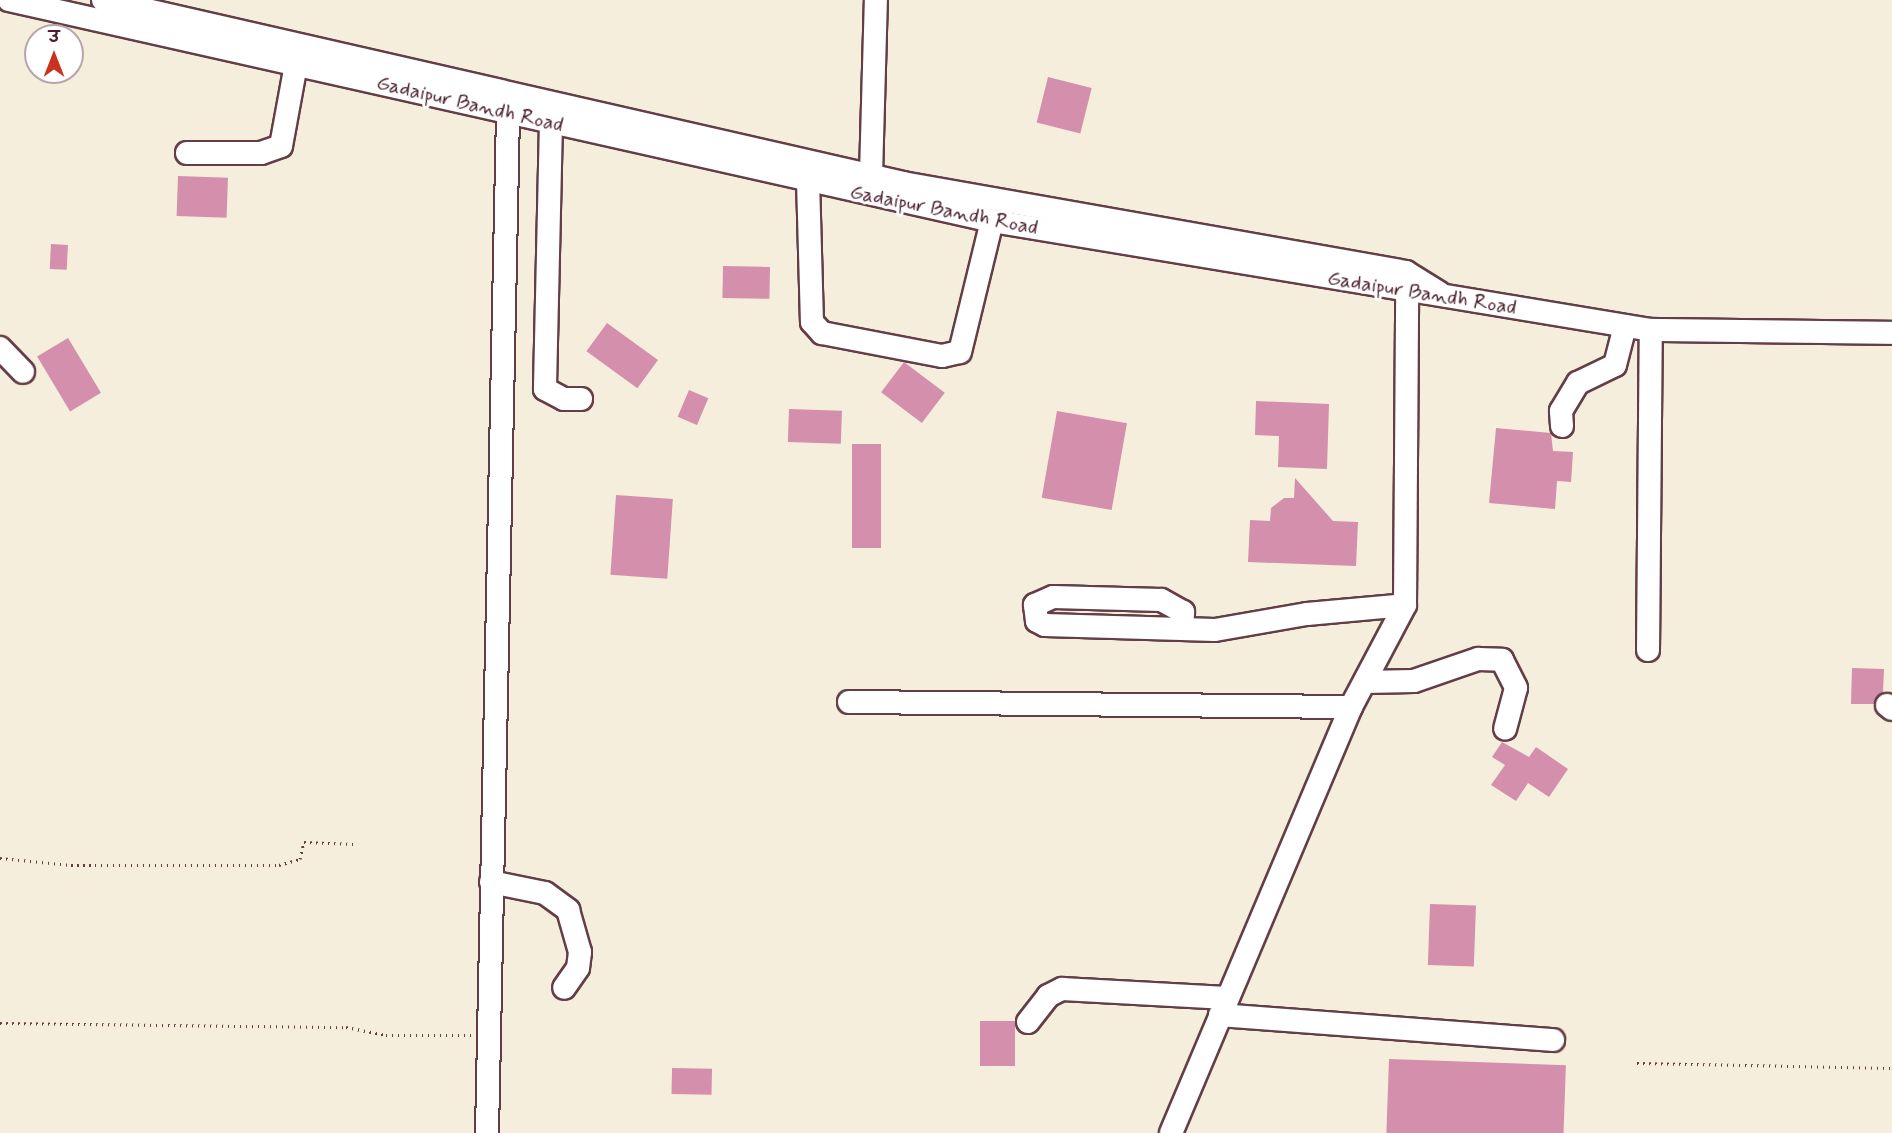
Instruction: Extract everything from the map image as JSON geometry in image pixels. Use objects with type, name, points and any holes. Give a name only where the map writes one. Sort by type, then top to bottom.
[{"type":"street","name":"Gadaipur Bandh Road","points":[[9,0],[992,221],[1407,293],[1439,293],[1651,330],[1892,333]]},
{"type":"street","points":[[103,0],[871,175],[1406,272],[1439,293]]},
{"type":"street","points":[[871,175],[876,0]]},
{"type":"street","points":[[187,153],[261,153],[281,146],[296,64]]},
{"type":"street","points":[[487,1133],[508,111]]},
{"type":"street","points":[[551,122],[545,389],[564,399],[581,399]]},
{"type":"street","points":[[808,180],[812,322],[822,333],[942,356],[960,352],[992,221]]},
{"type":"street","points":[[1171,1133],[1351,707],[1405,605],[1407,293]]},
{"type":"street","points":[[1562,426],[1561,411],[1578,383],[1616,365],[1625,326]]},
{"type":"street","points":[[1648,650],[1651,330]]},
{"type":"street","points":[[0,348],[23,372]]},
{"type":"street","points":[[1182,628],[1183,612],[1161,600],[1053,597],[1035,605],[1037,621],[1045,625],[1182,628],[1233,629],[1307,614],[1405,605]]},
{"type":"street","points":[[1365,682],[1414,681],[1478,658],[1502,660],[1516,688],[1505,729]]},
{"type":"street","points":[[849,702],[1351,707]]},
{"type":"street","points":[[491,882],[553,896],[568,910],[580,952],[578,968],[564,987]]},
{"type":"street","points":[[1028,1022],[1043,1000],[1062,988],[1553,1040]]},
{"type":"path","points":[[0,858],[71,865],[279,865],[300,859],[304,842],[353,844]]},
{"type":"path","points":[[0,1023],[346,1027],[386,1035],[488,1035]]},
{"type":"path","points":[[1637,1063],[1892,1068]]},
{"type":"building","points":[[1048,77],[1092,88],[1080,133],[1037,123]]},
{"type":"building","points":[[178,176],[228,178],[227,218],[177,216]]},
{"type":"building","points":[[51,244],[68,245],[67,270],[50,269]]},
{"type":"building","points":[[723,266],[770,267],[769,299],[722,298]]},
{"type":"building","points":[[607,323],[658,360],[637,388],[586,351]]},
{"type":"building","points":[[68,338],[101,393],[70,411],[37,357]]},
{"type":"building","points":[[904,362],[945,393],[922,423],[881,392]]},
{"type":"building","points":[[689,390],[708,398],[697,425],[678,417]]},
{"type":"building","points":[[1256,401],[1329,404],[1327,469],[1278,467],[1279,436],[1255,435]]},
{"type":"building","points":[[789,409],[842,411],[841,444],[788,442]]},
{"type":"building","points":[[1057,411],[1127,423],[1112,510],[1042,498]]},
{"type":"building","points":[[1496,428],[1551,433],[1553,451],[1573,452],[1571,482],[1557,481],[1555,509],[1489,503]]},
{"type":"building","points":[[852,444],[881,444],[881,548],[852,548]]},
{"type":"building","points":[[1295,478],[1333,521],[1358,522],[1356,566],[1248,562],[1250,520],[1270,521],[1271,508],[1284,498],[1294,498]]},
{"type":"building","points":[[616,495],[673,499],[667,579],[610,575]]},
{"type":"building","points":[[1852,668],[1884,669],[1883,692],[1874,704],[1851,704]]},
{"type":"building","points":[[1502,742],[1529,757],[1536,747],[1568,769],[1549,797],[1528,783],[1516,801],[1491,785],[1505,765],[1492,757]]},
{"type":"building","points":[[1430,904],[1476,906],[1474,967],[1428,965]]},
{"type":"building","points":[[980,1021],[1015,1021],[1015,1066],[980,1066]]},
{"type":"building","points":[[1389,1059],[1566,1065],[1564,1133],[1386,1133]]},
{"type":"building","points":[[672,1068],[712,1069],[712,1095],[672,1094]]}]
